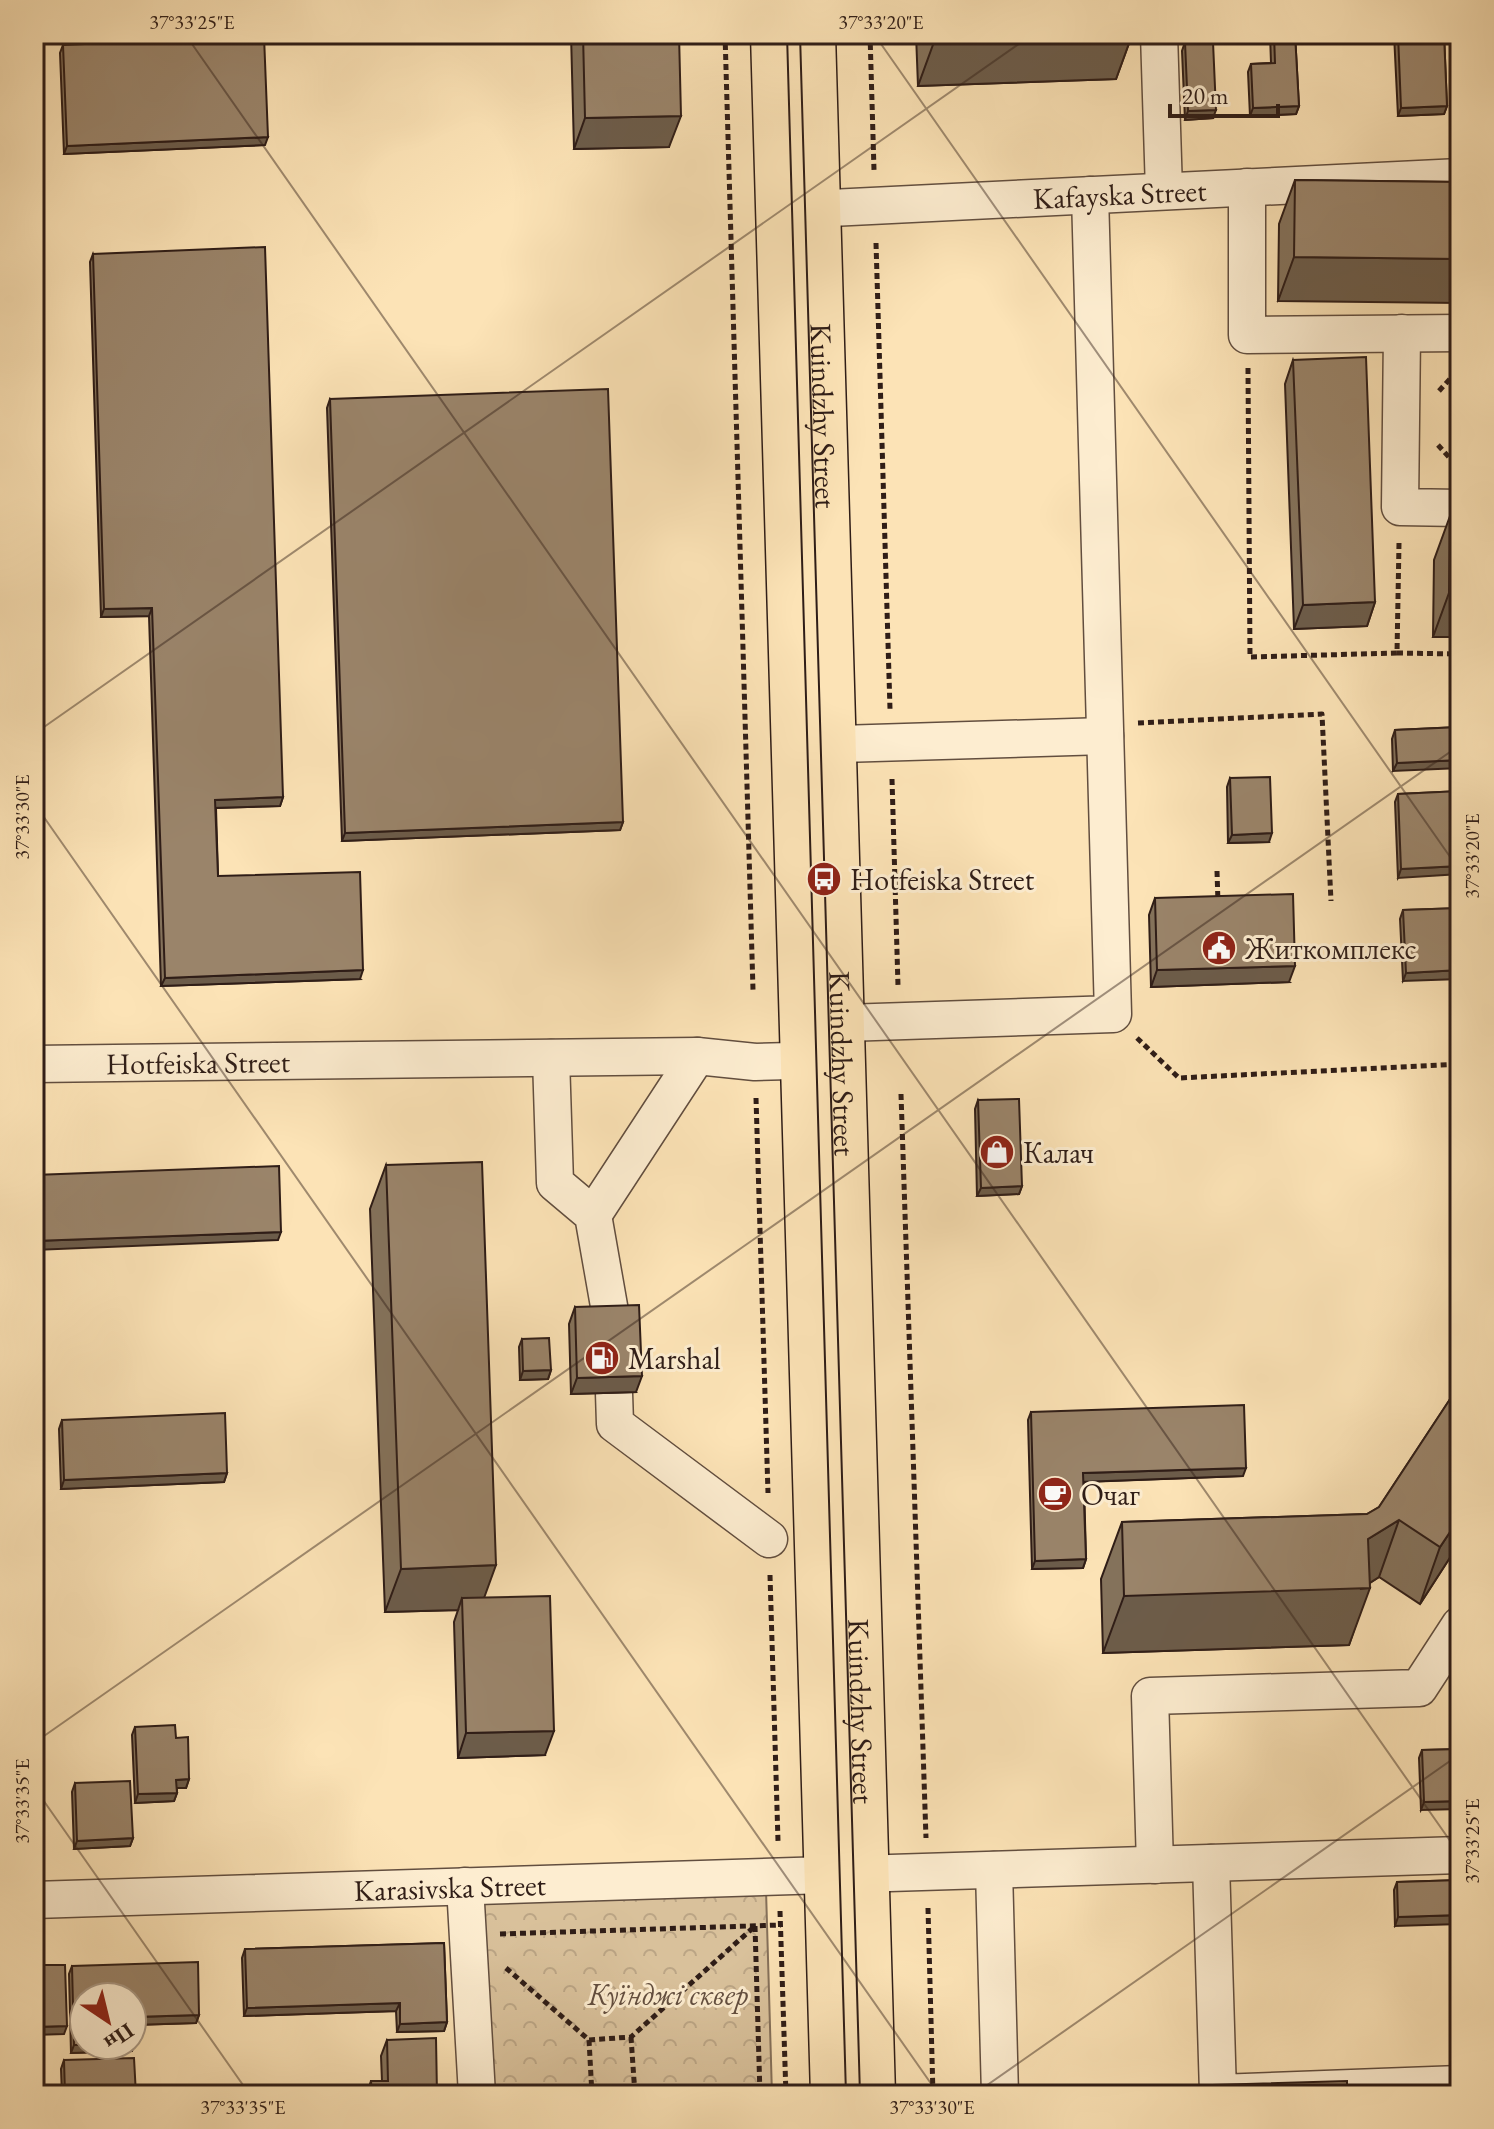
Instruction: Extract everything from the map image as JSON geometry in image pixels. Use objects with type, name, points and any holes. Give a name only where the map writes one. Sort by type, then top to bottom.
[{"type":"main road","name":"Kuindzhy Street","points":[[773,34],[798,209],[847,1874],[873,2095]]},
{"type":"main road","name":"Kuindzhy Street","points":[[798,209],[813,34]]},
{"type":"main road","name":"Kuindzhy Street","points":[[833,2095],[847,1874]]},
{"type":"street","points":[[1159,34],[1164,191]]},
{"type":"street","name":"Kafayska Street","points":[[798,209],[1460,177]]},
{"type":"street","points":[[1247,187],[1247,335],[1460,333]]},
{"type":"street","points":[[1090,195],[1113,1014]]},
{"type":"street","points":[[1402,333],[1400,507],[1460,508]]},
{"type":"street","points":[[814,745],[1105,730]]},
{"type":"street","name":"Hotfeiska Street","points":[[34,1064],[697,1056],[755,1062],[822,1042],[1113,1014]]},
{"type":"street","points":[[593,1215],[697,1056]]},
{"type":"street","points":[[551,1058],[555,1183],[593,1215],[612,1323]]},
{"type":"street","points":[[614,1393],[615,1424],[769,1539]]},
{"type":"street","points":[[1155,1865],[1150,1696],[1419,1688],[1460,1625]]},
{"type":"street","name":"Karasivska Street","points":[[34,1900],[1460,1855]]},
{"type":"street","points":[[1211,1863],[1218,2093],[1460,2084]]},
{"type":"street","points":[[994,1870],[1000,2095]]},
{"type":"street","points":[[465,1886],[477,2095]]},
{"type":"path","points":[[725,34],[753,990]]},
{"type":"path","points":[[870,34],[874,170]]},
{"type":"path","points":[[876,243],[898,986]]},
{"type":"path","points":[[1247,335],[1250,657],[1460,654]]},
{"type":"path","points":[[1439,403],[1439,388],[1460,370]]},
{"type":"path","points":[[1438,433],[1438,448],[1460,464]]},
{"type":"path","points":[[1397,653],[1400,507]]},
{"type":"path","points":[[1105,730],[1322,714],[1331,901]]},
{"type":"path","points":[[1217,871],[1218,912]]},
{"type":"path","points":[[1113,1014],[1179,1078],[1460,1064]]},
{"type":"path","points":[[901,1094],[933,2095]]},
{"type":"path","points":[[756,1098],[786,2095]]},
{"type":"path","points":[[467,1935],[781,1925]]},
{"type":"path","points":[[467,1935],[589,2040],[631,2037],[755,1926]]},
{"type":"path","points":[[755,1926],[760,2095]]},
{"type":"path","points":[[631,2037],[635,2095]]},
{"type":"path","points":[[589,2040],[592,2095]]},
{"type":"green space","name":"Куїнджі сквер","points":[[766,1890],[772,2095],[490,2095],[479,1899]]},
{"type":"building","points":[[583,34],[679,34],[681,116],[585,118]]},
{"type":"building","points":[[934,34],[1132,34],[1132,35],[934,42]]},
{"type":"building","points":[[1274,34],[1295,34],[1299,106],[1253,108],[1251,64],[1275,63]]},
{"type":"building","points":[[1398,34],[1444,34],[1447,106],[1401,108]]},
{"type":"building","points":[[264,36],[268,137],[67,146],[63,45]]},
{"type":"building","points":[[1185,42],[1213,42],[1216,110],[1188,111]]},
{"type":"building","points":[[1295,180],[1460,182],[1460,259],[1294,257]]},
{"type":"building","points":[[265,247],[283,797],[215,800],[218,876],[360,872],[363,970],[165,978],[152,608],[104,609],[93,254]]},
{"type":"building","points":[[1366,357],[1375,602],[1303,605],[1293,360]]},
{"type":"building","points":[[608,389],[623,822],[345,833],[330,399]]},
{"type":"building","points":[[1450,516],[1460,516],[1460,593],[1449,593]]},
{"type":"building","points":[[1460,727],[1460,760],[1397,763],[1395,730]]},
{"type":"building","points":[[1270,777],[1272,833],[1232,835],[1230,778]]},
{"type":"building","points":[[1460,791],[1460,866],[1401,869],[1398,794]]},
{"type":"building","points":[[1293,894],[1295,966],[1157,970],[1155,898]]},
{"type":"building","points":[[1460,908],[1460,970],[1406,973],[1403,910]]},
{"type":"building","points":[[1019,1099],[1022,1186],[981,1188],[978,1100]]},
{"type":"building","points":[[482,1162],[496,1565],[401,1569],[386,1165]]},
{"type":"building","points":[[279,1166],[281,1232],[34,1241],[34,1175]]},
{"type":"building","points":[[639,1305],[642,1376],[577,1378],[575,1307]]},
{"type":"building","points":[[549,1338],[551,1370],[523,1371],[522,1339]]},
{"type":"building","points":[[1460,1384],[1460,1517],[1440,1547],[1399,1520],[1368,1539],[1370,1588],[1124,1596],[1122,1522],[1367,1514],[1379,1507]]},
{"type":"building","points":[[1244,1405],[1246,1468],[1083,1473],[1086,1559],[1035,1561],[1031,1412]]},
{"type":"building","points":[[225,1413],[227,1473],[64,1480],[62,1420]]},
{"type":"building","points":[[550,1596],[554,1731],[466,1733],[462,1598]]},
{"type":"building","points":[[175,1725],[176,1738],[188,1737],[189,1779],[176,1780],[177,1793],[138,1794],[135,1727]]},
{"type":"building","points":[[1460,1749],[1460,1801],[1424,1802],[1422,1750]]},
{"type":"building","points":[[130,1781],[133,1838],[77,1841],[75,1783]]},
{"type":"building","points":[[1460,1880],[1460,1915],[1398,1917],[1397,1882]]},
{"type":"building","points":[[444,1943],[447,2022],[400,2024],[400,2003],[247,2008],[245,1949]]},
{"type":"building","points":[[198,1962],[199,2015],[148,2017],[148,1981],[72,1981],[72,1966]]},
{"type":"building","points":[[34,1965],[65,1965],[67,2026],[34,2027]]},
{"type":"building","points":[[436,2038],[437,2095],[372,2095],[371,2081],[388,2081],[387,2040]]},
{"type":"building","points":[[64,2060],[134,2061],[136,2095],[65,2095]]},
{"type":"building","points":[[1347,2081],[1347,2095],[1213,2095],[1213,2085]]},
{"type":"building","points":[[1460,2092],[1460,2095],[1385,2095]]},
{"type":"tram line","points":[[787,34],[846,2095]]},
{"type":"tram line","points":[[800,34],[860,2095]]},
{"type":"place","name":"Hotfeiska Street","points":[[824,879]]},
{"type":"place","name":"Житкомплекс","points":[[1219,948]]},
{"type":"place","name":"Калач","points":[[997,1152]]},
{"type":"place","name":"Marshal","points":[[602,1358]]},
{"type":"place","name":"Очаг","points":[[1055,1494]]}]
